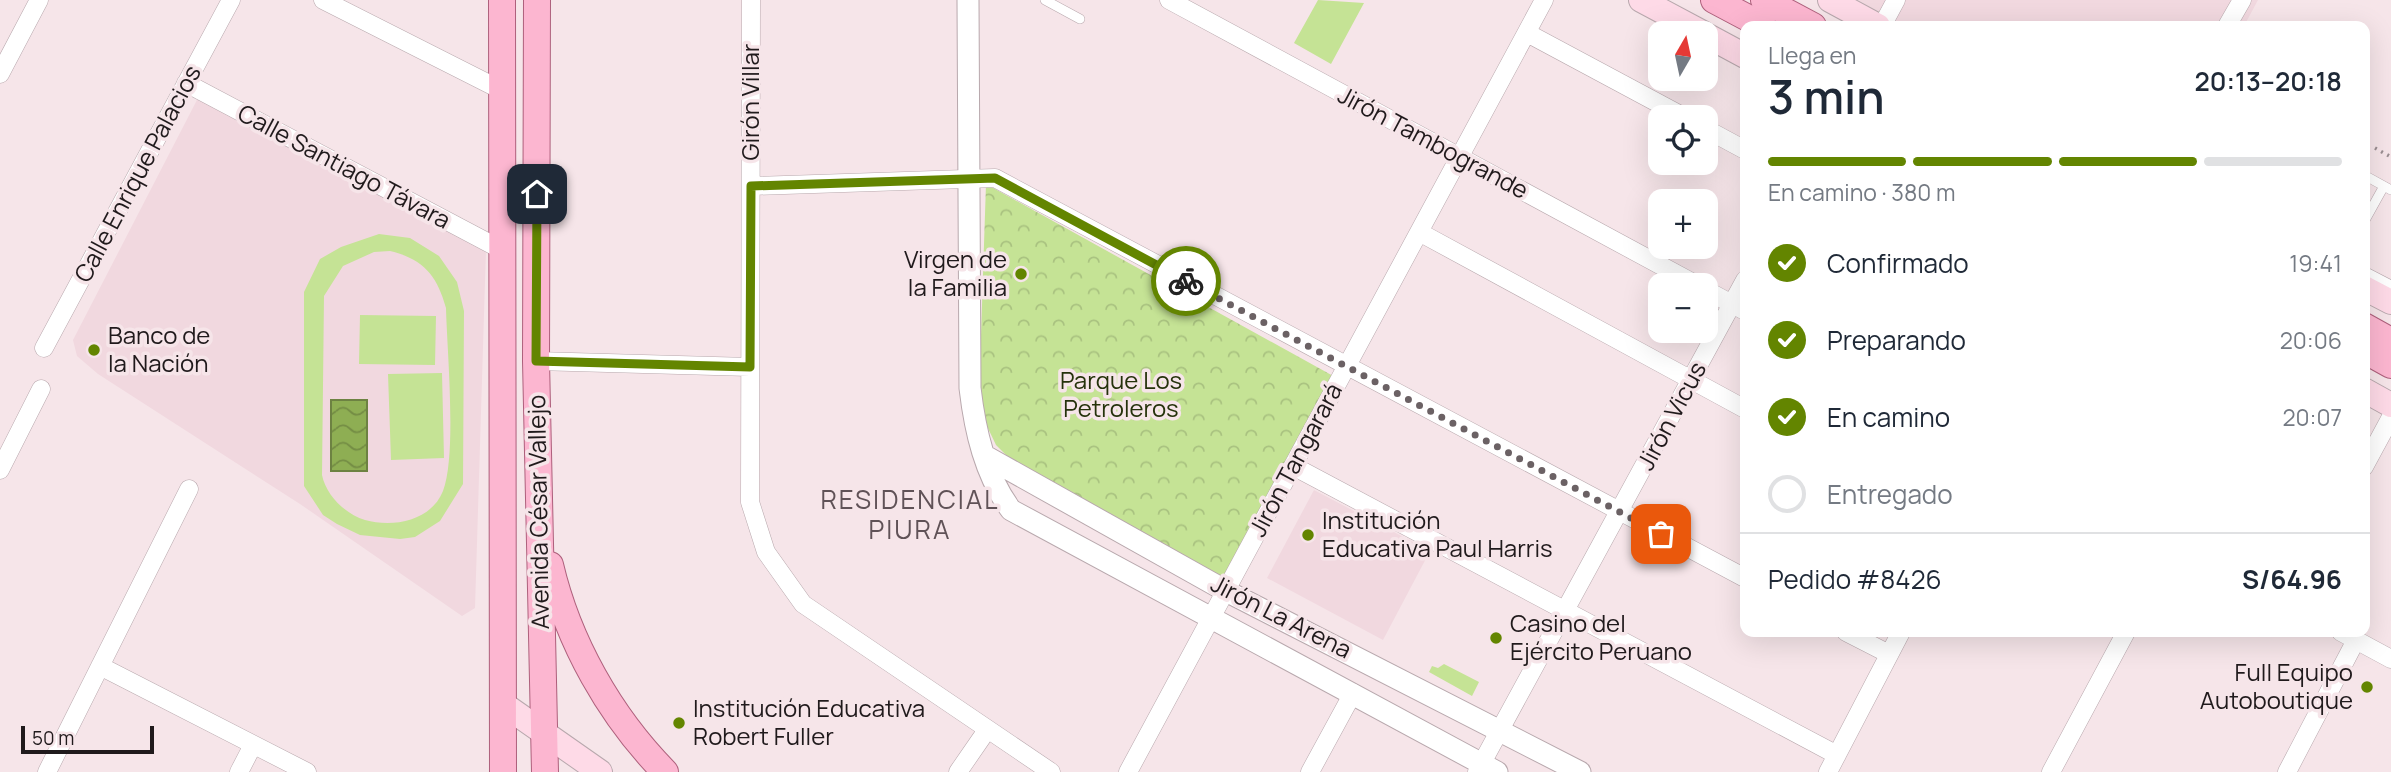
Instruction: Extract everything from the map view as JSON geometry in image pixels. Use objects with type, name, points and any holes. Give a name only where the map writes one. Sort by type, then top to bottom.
[{"type":"main road","name":"Avenida César Vallejo","points":[[502,0],[503,772]]},
{"type":"main road","name":"Avenida César Vallejo","points":[[537,0],[536,361],[545,772]]},
{"type":"main road","points":[[1640,0],[1680,21]]},
{"type":"main road","points":[[1714,0],[1754,21]]},
{"type":"main road","points":[[1764,0],[1804,21]]},
{"type":"main road","points":[[1830,0],[1870,21]]},
{"type":"main road","points":[[1718,42],[1740,53]]},
{"type":"main road","points":[[2370,291],[2391,303]]},
{"type":"main road","points":[[2370,329],[2391,341]]},
{"type":"main road","points":[[2370,353],[2391,365]]},
{"type":"main road","points":[[2370,393],[2391,405]]},
{"type":"main road","points":[[540,517],[551,569],[567,620],[589,668],[617,714],[665,772]]},
{"type":"main road","points":[[503,704],[600,772]]},
{"type":"street","points":[[0,74],[39,0]]},
{"type":"street","name":"Calle Enrique Palacios","points":[[44,348],[231,0]]},
{"type":"street","points":[[323,0],[503,91]]},
{"type":"street","points":[[360,0],[360,19]]},
{"type":"street","name":"Girón Villar","points":[[751,0],[750,502],[766,552],[803,604],[1051,772]]},
{"type":"street","name":"Jirón La Arena","points":[[968,0],[970,388],[974,424],[996,490],[1011,510],[1353,693],[1485,769]]},
{"type":"street","name":"Jirón Tambogrande","points":[[1169,0],[1199,7],[1460,157],[1675,273]]},
{"type":"street","name":"Jirón Tangarará","points":[[1128,772],[1544,0]]},
{"type":"street","points":[[1883,21],[1896,0]]},
{"type":"street","points":[[2230,21],[2242,0]]},
{"type":"street","points":[[1527,33],[1662,105]]},
{"type":"street","name":"Calle Santiago Távara","points":[[186,83],[502,250]]},
{"type":"street","points":[[1718,135],[1740,147]]},
{"type":"street","points":[[751,186],[995,178],[1346,368],[1740,575]]},
{"type":"street","points":[[1419,232],[1740,406]]},
{"type":"street","points":[[1718,297],[1738,308]]},
{"type":"street","name":"Jirón Vicus","points":[[1485,769],[1500,729],[1691,380],[1738,308]]},
{"type":"street","points":[[536,361],[750,367]]},
{"type":"street","points":[[0,470],[41,389]]},
{"type":"street","points":[[2370,456],[2391,417]]},
{"type":"street","name":"Jirón La Arena","points":[[985,456],[1226,590],[1580,772]]},
{"type":"street","points":[[1293,466],[1838,755]]},
{"type":"street","points":[[47,772],[189,489]]},
{"type":"street","points":[[1856,637],[1889,654]]},
{"type":"street","points":[[1828,772],[1898,637]]},
{"type":"street","points":[[2051,772],[2123,637]]},
{"type":"street","points":[[2287,772],[2348,637]]},
{"type":"street","points":[[2350,637],[2391,659]]},
{"type":"street","points":[[100,666],[307,772]]},
{"type":"street","points":[[1310,772],[1353,693]]},
{"type":"street","points":[[958,772],[987,730]]},
{"type":"street","points":[[239,772],[253,746]]},
{"type":"lane","points":[[1045,0],[1080,19]]},
{"type":"lane","points":[[2370,178],[2387,188],[2370,213]]},
{"type":"lane","points":[[2370,274],[2391,285]]},
{"type":"path","points":[[2375,148],[2391,157]]},
{"type":"shaded area","points":[[1845,0],[2258,0],[2247,21],[1885,21]]},
{"type":"shaded area","points":[[198,98],[486,249],[475,608],[462,616],[300,504],[98,374],[77,356],[73,340]]},
{"type":"shaded area","points":[[1314,490],[1430,551],[1383,640],[1267,578]]},
{"type":"green space","points":[[1318,0],[1364,3],[1331,64],[1294,43]]},
{"type":"green space","name":"Parque Los Petroleros","points":[[986,184],[1335,377],[1221,583],[1033,482],[996,445],[984,420],[979,396]]},
{"type":"green space","points":[[379,234],[410,238],[439,256],[457,282],[464,311],[463,484],[440,521],[415,537],[400,539],[360,535],[323,515],[304,486],[304,292],[320,259],[341,247]],"holes":[[[390,251],[402,254],[427,270],[438,286],[446,308],[450,453],[443,491],[430,509],[410,520],[387,523],[365,520],[344,508],[332,496],[322,475],[324,296],[343,266],[374,252]]]},
{"type":"green space","points":[[360,315],[436,316],[435,365],[359,364]]},
{"type":"green space","points":[[442,373],[444,458],[391,460],[388,374]]},
{"type":"green space","points":[[1444,664],[1479,682],[1472,696],[1429,672],[1432,666],[1438,668]]},
{"type":"water","points":[[331,400],[367,400],[367,471],[331,471]]},
{"type":"way so far","points":[[1186,281],[1661,534]]},
{"type":"place","name":"Virgen de la Familia","points":[[1021,274]]},
{"type":"place","name":"Banco de la Nación","points":[[94,350]]},
{"type":"place","name":"Institución Educativa Paul Harris","points":[[1308,535]]},
{"type":"place","name":"Casino del Ejército Peruano","points":[[1496,638]]},
{"type":"place","name":"Full Equipo Autoboutique","points":[[2367,687]]},
{"type":"place","name":"Institución Educativa Robert Fuller","points":[[679,723]]},
{"type":"district","name":"RESIDENCIAL PIURA","points":[[910,515]]},
{"type":"route","points":[[537,194],[536,361],[750,367],[751,186],[995,178],[1186,281]]}]
